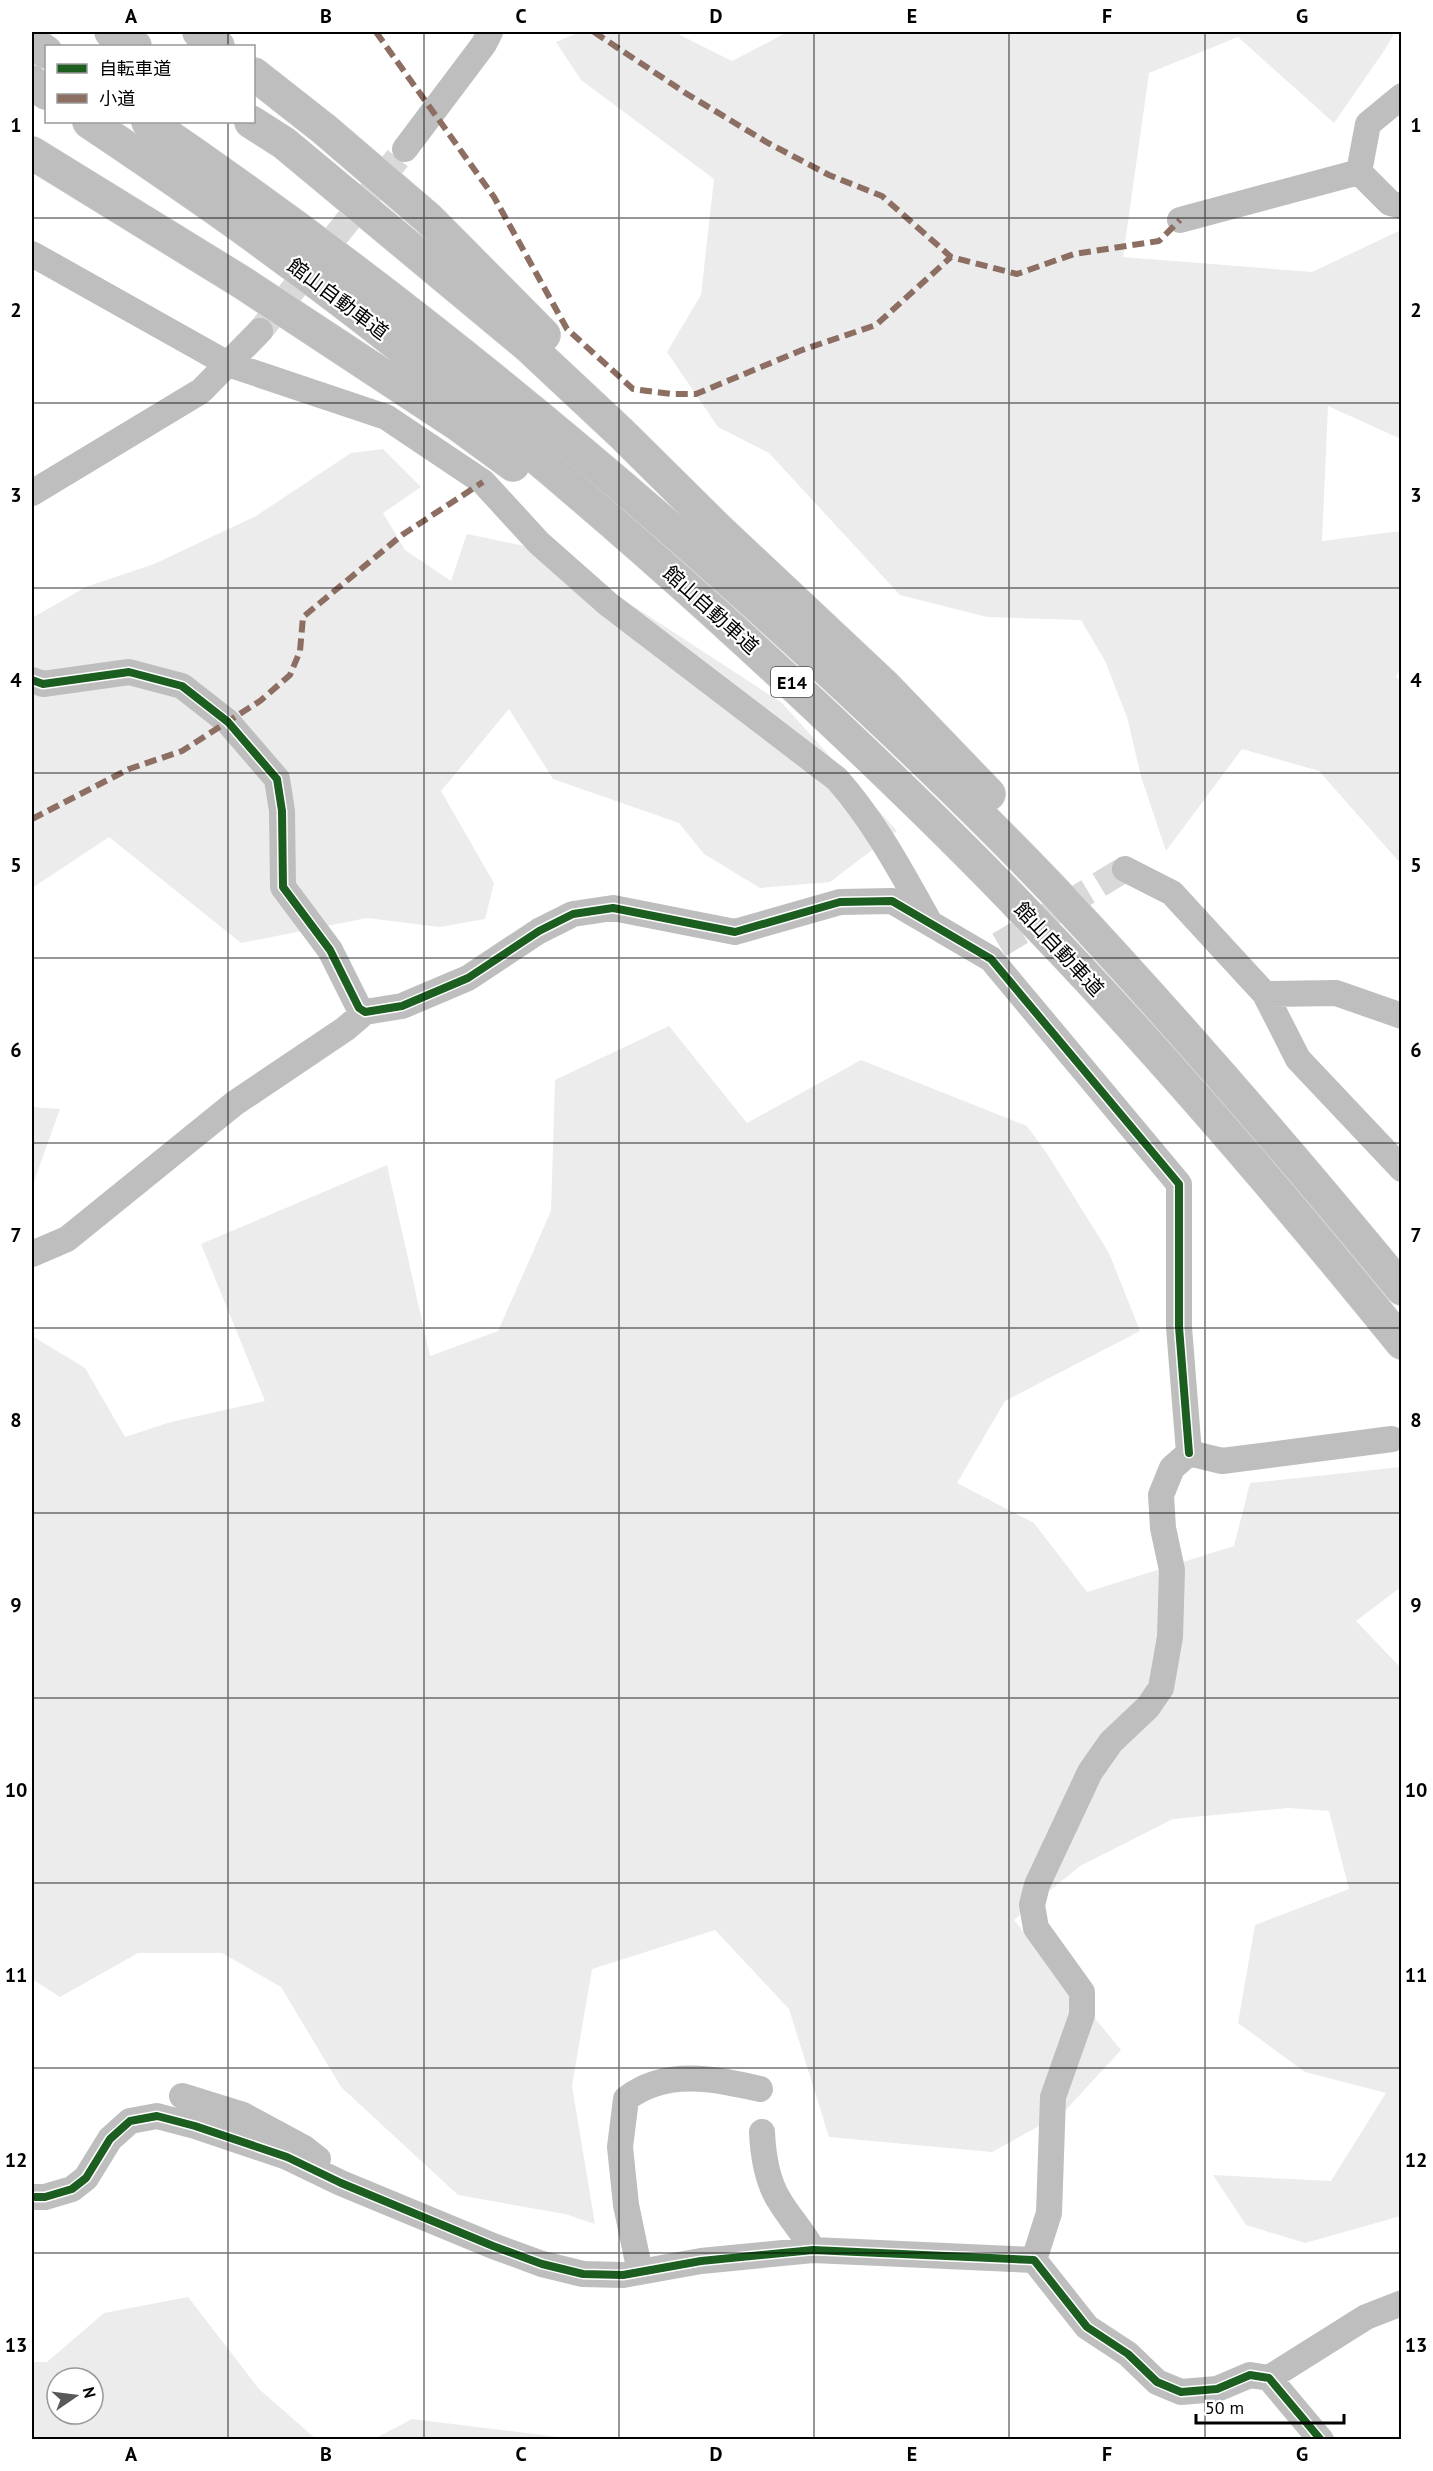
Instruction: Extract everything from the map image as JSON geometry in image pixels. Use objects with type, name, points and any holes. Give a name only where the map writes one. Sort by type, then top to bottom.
[{"type":"highway","points":[[111,32],[133,45]]},
{"type":"highway","points":[[199,32],[217,45]]},
{"type":"highway","points":[[32,42],[45,51]]},
{"type":"highway","points":[[255,75],[324,129],[429,219],[545,336],[626,423],[719,530]]},
{"type":"highway","points":[[32,82],[45,92]]},
{"type":"highway","name":"館山自動車道","points":[[90,123],[274,251],[401,347],[515,439],[632,539],[816,704],[1027,914],[1231,1137],[1401,1343]]},
{"type":"highway","name":"館山自動車道","points":[[149,123],[296,225],[414,315],[653,512],[837,678],[1053,890],[1256,1113],[1401,1289]]},
{"type":"highway","points":[[253,123],[284,143],[528,346],[885,686],[1174,991],[1256,1113]]},
{"type":"highway","points":[[32,153],[243,283],[458,424],[510,463],[632,539]]},
{"type":"street","points":[[405,148],[484,44],[490,32]]},
{"type":"street","points":[[1359,172],[1368,124],[1401,96]]},
{"type":"street","points":[[1359,172],[1390,203],[1401,206]]},
{"type":"street","points":[[1180,220],[1359,172]]},
{"type":"street","points":[[32,254],[228,364],[386,417],[483,482],[539,543],[608,604],[837,779],[855,800],[886,846],[930,923]]},
{"type":"street","points":[[32,493],[201,391],[260,331]]},
{"type":"street","points":[[32,680],[43,684],[129,672],[182,686],[228,722],[277,779],[282,811],[283,887],[330,950],[359,1008],[365,1012]]},
{"type":"street","points":[[1125,869],[1172,893],[1265,994],[1298,1059],[1401,1169]]},
{"type":"street","points":[[32,1254],[67,1239],[235,1103],[345,1029],[365,1012],[402,1006],[468,978],[540,931],[573,914],[613,909],[735,932],[840,902],[892,901],[930,923],[995,952],[1179,1184],[1179,1327],[1189,1453]]},
{"type":"street","points":[[1265,994],[1336,993],[1401,1016]]},
{"type":"street","points":[[1189,1453],[1222,1461],[1392,1439]]},
{"type":"street","points":[[1034,2260],[1049,2213],[1053,2097],[1082,2015],[1082,1992],[1036,1928],[1032,1905],[1037,1885],[1090,1772],[1112,1742],[1148,1707],[1161,1688],[1170,1637],[1172,1570],[1163,1528],[1161,1496],[1172,1468],[1189,1453]]},
{"type":"street","points":[[640,2272],[626,2205],[620,2146],[626,2099],[640,2088],[672,2079],[708,2078],[760,2089]]},
{"type":"street","points":[[182,2096],[243,2115],[278,2133],[324,2163],[341,2183]]},
{"type":"street","points":[[32,2197],[45,2197],[72,2189],[86,2178],[110,2139],[130,2121],[157,2116],[287,2157],[341,2183],[542,2264],[583,2274],[623,2275],[701,2261],[813,2250],[1034,2260],[1087,2327],[1128,2354],[1157,2382],[1180,2392],[1217,2389],[1250,2375],[1269,2378],[1321,2439]]},
{"type":"street","points":[[762,2132],[763,2153],[778,2199],[802,2229],[813,2250]]},
{"type":"street","points":[[1269,2378],[1366,2317],[1401,2303]]},
{"type":"shaded area","points":[[580,32],[674,32],[732,61],[788,32],[1395,32],[1334,123],[1238,37],[1149,73],[1123,257],[1312,272],[1401,230],[1401,439],[1328,406],[1322,541],[1401,531],[1402,665],[1396,677],[1402,682],[1401,864],[1319,771],[1242,749],[1166,851],[1141,776],[1127,717],[1105,661],[1081,620],[987,617],[900,595],[769,453],[718,427],[667,352],[701,295],[714,179],[581,80],[556,42]]},
{"type":"shaded area","points":[[383,449],[421,487],[383,513],[405,550],[451,581],[467,534],[549,551],[782,703],[897,831],[830,882],[760,888],[704,854],[679,823],[553,779],[509,709],[441,791],[494,883],[485,919],[440,927],[367,918],[241,943],[109,837],[32,888],[32,618],[86,587],[154,564],[256,516],[351,453]]},
{"type":"shaded area","points":[[669,1026],[747,1123],[861,1060],[1027,1126],[1048,1155],[1109,1253],[1140,1331],[1005,1401],[957,1483],[1034,1523],[1087,1592],[1234,1546],[1250,1483],[1401,1467],[1401,1587],[1356,1621],[1401,1668],[1401,2216],[1305,2243],[1246,2225],[1213,2175],[1331,2181],[1386,2093],[1305,2072],[1238,2023],[1255,1925],[1349,1889],[1329,1811],[1289,1808],[1173,1819],[1080,1866],[1014,1920],[1121,2050],[1063,2113],[992,2152],[829,2137],[789,2009],[715,1930],[592,1969],[572,2086],[595,2224],[565,2214],[458,2195],[341,2087],[281,1987],[222,1953],[138,1953],[60,1997],[32,1979],[32,1336],[85,1368],[125,1437],[171,1422],[265,1401],[201,1244],[387,1165],[430,1356],[498,1331],[551,1211],[555,1080]]},
{"type":"shaded area","points":[[32,1107],[60,1109],[32,1187]]},
{"type":"shaded area","points":[[188,2297],[259,2389],[316,2439],[32,2439],[32,2362],[47,2362],[104,2313]]},
{"type":"shaded area","points":[[412,2419],[575,2439],[374,2439]]},
{"type":"tunnel","points":[[260,331],[405,149]]},
{"type":"tunnel","points":[[999,945],[1125,869]]},
{"type":"marked path","points":[[376,32],[494,197],[567,329],[633,389],[671,394],[696,394],[802,350],[876,325],[951,257]]},
{"type":"marked path","points":[[594,32],[687,94],[768,143],[829,175],[882,196],[951,257],[1017,274],[1074,254],[1159,241],[1180,220]]},
{"type":"marked path","points":[[32,819],[129,769],[182,751],[260,701],[290,675],[300,651],[303,617],[402,535],[483,482]]},
{"type":"cycle path","points":[[32,680],[43,684],[129,672],[182,686],[228,722],[277,779],[282,811],[283,887],[330,950],[359,1008],[365,1012],[402,1006],[468,978],[539,931],[573,914],[613,908],[735,932],[840,902],[892,901],[991,959],[1179,1184],[1179,1327],[1189,1453]]},
{"type":"cycle path","points":[[32,2197],[45,2197],[72,2189],[86,2178],[110,2139],[130,2121],[157,2116],[195,2126],[287,2157],[341,2183],[493,2246],[542,2264],[583,2274],[623,2275],[701,2261],[813,2250],[1034,2260],[1087,2327],[1128,2354],[1157,2382],[1181,2392],[1217,2389],[1250,2375],[1269,2378],[1321,2440]]}]
